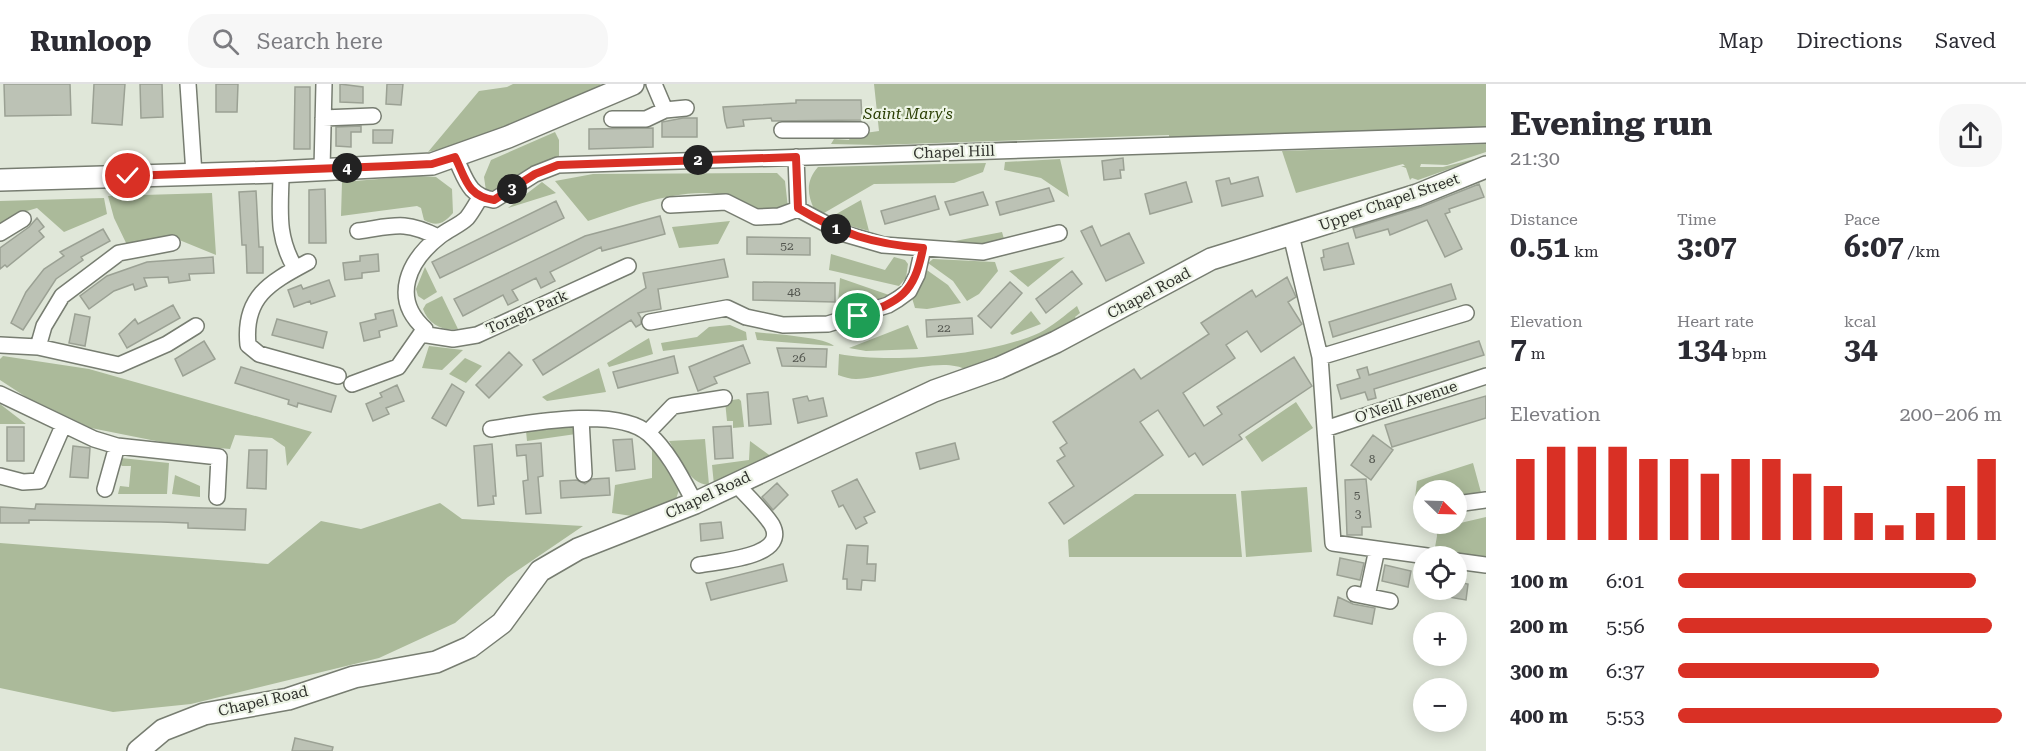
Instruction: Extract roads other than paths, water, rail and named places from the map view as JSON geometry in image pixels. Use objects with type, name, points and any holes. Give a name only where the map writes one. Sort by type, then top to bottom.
[{"type":"street","points":[[188,84],[194,174]]},
{"type":"street","points":[[322,169],[324,84]]},
{"type":"street","points":[[0,180],[277,172],[432,164],[455,157],[633,84]]},
{"type":"street","points":[[654,84],[665,110]]},
{"type":"street","points":[[612,119],[646,119],[665,110],[686,108]]},
{"type":"street","points":[[323,118],[373,116]]},
{"type":"street","points":[[782,129],[861,130]]},
{"type":"street","points":[[821,156],[823,130]]},
{"type":"street","name":"Chapel Hill","points":[[480,198],[494,200],[535,174],[558,165],[1486,135]]},
{"type":"street","points":[[352,384],[398,366],[425,328],[408,304],[405,283],[411,267],[438,237],[467,219],[480,198],[468,186],[455,157]]},
{"type":"street","points":[[796,157],[798,208]]},
{"type":"street","name":"Upper Chapel Street","points":[[1292,236],[1418,195],[1486,167]]},
{"type":"street","points":[[277,172],[280,178],[280,232],[285,251],[302,265],[264,288],[253,307],[247,331],[248,345],[259,354],[338,376]]},
{"type":"street","points":[[670,205],[726,202],[743,208],[756,217],[779,216],[798,208]]},
{"type":"street","points":[[798,208],[845,234],[883,245],[983,252],[1059,233]]},
{"type":"street","points":[[0,233],[23,219]]},
{"type":"street","points":[[358,231],[397,225],[416,226],[438,237]]},
{"type":"street","points":[[1292,236],[1320,357],[1333,543],[1413,554]]},
{"type":"street","name":"Chapel Road","points":[[138,751],[163,730],[204,714],[288,699],[354,677],[436,662],[461,650],[502,623],[540,571],[578,549],[695,502],[934,391],[999,368],[1056,342],[1211,259],[1292,236]]},
{"type":"street","points":[[38,347],[44,326],[62,296],[119,253],[172,243]]},
{"type":"street","points":[[650,322],[727,308],[747,317],[783,326],[828,324],[888,306],[909,291],[917,275],[923,248]]},
{"type":"street","name":"Toragh Park","points":[[421,334],[453,339],[477,335],[628,266]]},
{"type":"street","points":[[1320,357],[1466,313]]},
{"type":"street","points":[[0,345],[38,347],[119,365],[167,344],[196,326]]},
{"type":"street","name":"O'Neill Avenue","points":[[1325,429],[1486,376]]},
{"type":"street","points":[[0,394],[63,426],[117,446],[219,457],[217,497]]},
{"type":"street","points":[[648,432],[653,424],[674,406],[724,398]]},
{"type":"street","points":[[491,429],[558,418],[631,424],[648,432],[665,451],[695,502]]},
{"type":"street","points":[[581,419],[584,474]]},
{"type":"street","points":[[0,476],[22,482],[39,481],[63,426]]},
{"type":"street","points":[[105,489],[117,446]]},
{"type":"street","points":[[699,565],[756,554],[767,550],[774,543],[775,533],[770,523],[735,483]]},
{"type":"street","points":[[1467,503],[1486,500]]},
{"type":"street","points":[[1377,549],[1361,595],[1390,601]]},
{"type":"street","points":[[1467,562],[1486,565]]},
{"type":"park label","name":"Saint Mary's","points":[[908,114]]}]
